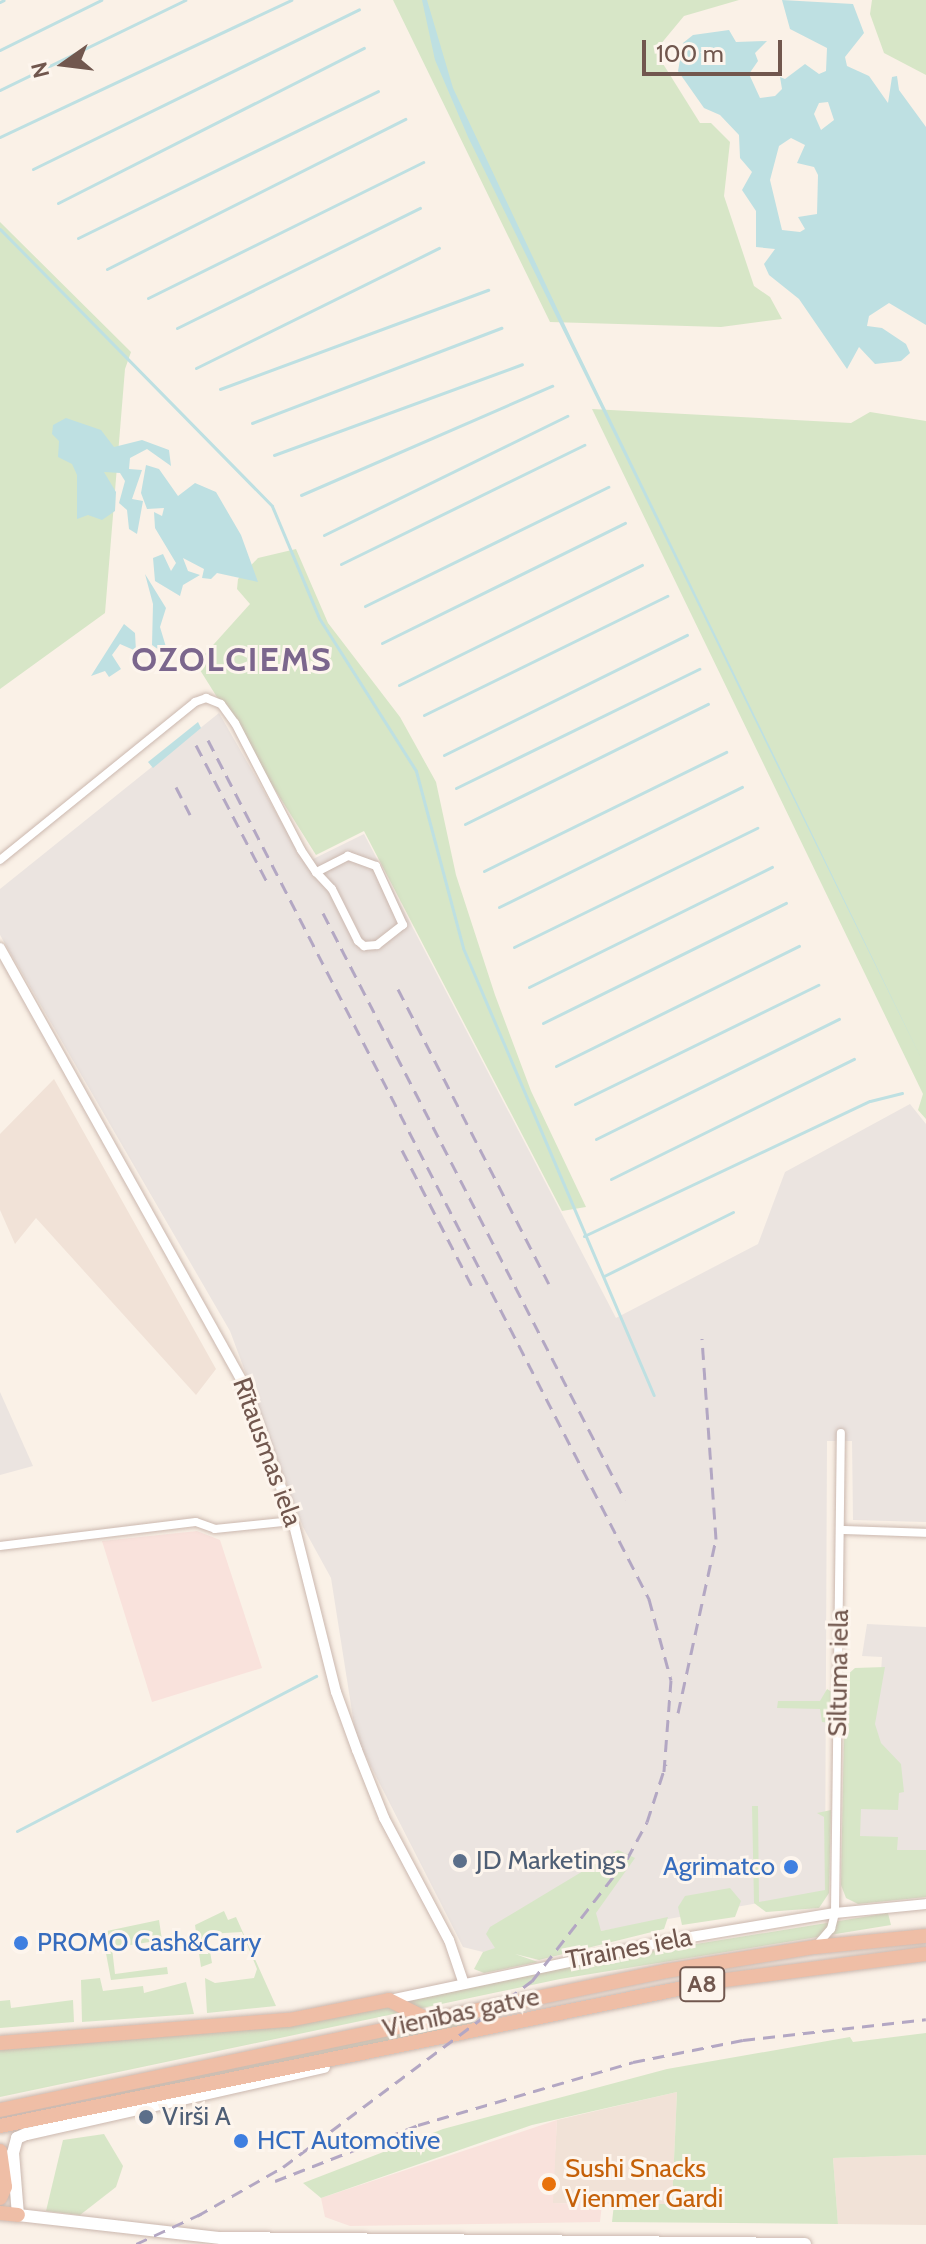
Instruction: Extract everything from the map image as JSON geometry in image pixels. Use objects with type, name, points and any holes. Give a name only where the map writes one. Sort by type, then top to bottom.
[{"type":"highway","name":"Vienības gatve","points":[[0,2110],[429,2020],[815,1947],[926,1936]]},
{"type":"highway","name":"Vienības gatve","points":[[0,2126],[718,1981],[926,1954]]},
{"type":"highway","points":[[389,2000],[429,2020]]},
{"type":"highway","name":"Tīraines iela","points":[[0,2043],[289,2020],[389,2000]]},
{"type":"highway","points":[[0,2151],[5,2187],[0,2198]]},
{"type":"highway","points":[[0,2213],[18,2215]]},
{"type":"main road","name":"Vienības gatve","points":[[18,2215],[13,2153],[17,2138],[335,2065],[353,2054]]},
{"type":"main road","points":[[18,2215],[221,2241],[805,2244]]},
{"type":"street","points":[[0,860],[195,702],[206,698],[221,704],[235,723],[316,872],[332,889],[364,946],[393,937],[403,925],[376,866],[348,856],[316,872]]},
{"type":"street","name":"Rītausmas iela","points":[[0,948],[237,1368],[293,1521],[336,1692],[357,1750],[384,1818],[449,1940],[464,1984]]},
{"type":"street","name":"Siltuma iela","points":[[835,1913],[841,1433]]},
{"type":"street","points":[[0,1546],[196,1522],[215,1529],[293,1521]]},
{"type":"street","points":[[841,1530],[926,1533]]},
{"type":"street","name":"Tīraines iela","points":[[389,2000],[673,1940],[835,1913],[926,1904]]},
{"type":"street","points":[[815,1947],[831,1929],[835,1913]]},
{"type":"shaded area","points":[[219,713],[305,863],[364,834],[616,1318],[758,1244],[785,1172],[910,1104],[926,1124],[926,1522],[853,1520],[852,1441],[827,1441],[825,1891],[483,1952],[463,1947],[356,1737],[331,1578],[303,1527],[230,1331],[0,935],[0,889]]},
{"type":"shaded area","points":[[54,1079],[216,1369],[196,1395],[36,1218],[15,1244],[0,1210],[0,1134]]},
{"type":"shaded area","points":[[0,1392],[33,1466],[0,1475]]},
{"type":"shaded area","points":[[197,1531],[220,1540],[262,1668],[152,1702],[102,1541]]},
{"type":"shaded area","points":[[867,1624],[926,1627],[926,1874],[854,1886],[859,1688],[880,1688],[882,1657],[862,1656]]},
{"type":"shaded area","points":[[677,2092],[672,2205],[552,2203],[557,2120]]},
{"type":"shaded area","points":[[557,2120],[553,2203],[602,2204],[600,2222],[350,2226],[325,2217],[321,2198]]},
{"type":"shaded area","points":[[926,2155],[926,2225],[838,2224],[833,2158]]},
{"type":"green space","points":[[393,0],[739,0],[684,16],[655,51],[700,123],[711,123],[730,142],[724,196],[754,286],[770,297],[782,319],[721,327],[550,322]]},
{"type":"green space","points":[[872,0],[926,0],[926,75],[884,53],[870,14]]},
{"type":"green space","points":[[0,222],[131,352],[125,369],[105,613],[0,689]]},
{"type":"green space","points":[[592,409],[851,423],[870,412],[926,421],[926,1119],[918,1110],[923,1094]]},
{"type":"green space","points":[[296,549],[328,623],[400,717],[436,782],[456,875],[495,995],[531,1091],[586,1207],[562,1211],[364,831],[316,855],[200,670],[205,654],[250,604],[237,589],[238,579],[258,558]]},
{"type":"green space","points":[[885,1667],[875,1724],[881,1743],[901,1764],[904,1792],[899,1793],[898,1810],[861,1809],[860,1836],[898,1837],[897,1850],[926,1850],[926,1897],[858,1904],[846,1898],[841,1885],[845,1677],[855,1668]]},
{"type":"green space","points":[[827,1689],[832,1692],[831,1723],[822,1722],[820,1709],[777,1708],[778,1701],[820,1701]]},
{"type":"green space","points":[[752,1806],[758,1806],[759,1902],[825,1890],[824,1817],[817,1813],[831,1810],[829,1893],[819,1908],[766,1912],[754,1903]]},
{"type":"green space","points":[[618,1850],[635,1858],[596,1913],[601,1931],[668,1917],[664,1929],[539,1960],[515,1954],[538,1962],[484,1973],[474,1969],[483,1952],[495,1948],[486,1934],[490,1927]]},
{"type":"green space","points":[[730,1888],[741,1901],[735,1917],[682,1925],[678,1907],[685,1896]]},
{"type":"green space","points":[[224,1911],[228,1920],[236,1917],[276,2006],[207,2013],[205,1978],[215,1983],[254,1978],[257,1969],[242,1932],[207,1934],[212,1963],[201,1967],[195,1925]]},
{"type":"green space","points":[[888,1913],[891,1925],[560,1979],[0,2097],[0,2050],[295,2025],[616,1957]]},
{"type":"green space","points":[[159,1920],[162,1940],[112,1948],[115,1974],[167,1967],[168,1974],[111,1980],[102,1932]]},
{"type":"green space","points":[[100,1978],[103,1991],[143,1986],[144,1993],[186,1982],[194,2014],[82,2022],[81,1980]]},
{"type":"green space","points":[[10,2000],[11,2008],[73,2000],[74,2022],[0,2028],[0,2001]]},
{"type":"green space","points":[[484,2014],[471,2024],[101,2102],[110,2093]]},
{"type":"green space","points":[[926,2033],[926,2155],[833,2158],[838,2224],[612,2222],[614,2204],[672,2204],[677,2092],[532,2125],[321,2198],[303,2183],[443,2129],[667,2069],[850,2037],[853,2042]]},
{"type":"green space","points":[[104,2134],[123,2166],[116,2187],[80,2215],[46,2211],[63,2140]]},
{"type":"water","points":[[422,0],[427,0],[453,88],[926,1068],[468,137],[435,60]]},
{"type":"water","points":[[782,0],[853,4],[864,33],[845,57],[847,66],[869,76],[888,103],[892,77],[897,76],[899,90],[926,127],[926,325],[889,303],[869,316],[867,326],[882,328],[906,344],[910,353],[901,361],[875,364],[859,347],[847,369],[799,299],[769,275],[764,264],[775,249],[756,247],[756,211],[742,190],[752,172],[740,158],[739,135],[720,115],[704,108],[678,71],[683,43],[693,35],[729,30],[736,42],[767,41],[755,53],[758,61],[749,74],[760,98],[775,96],[782,89],[780,77],[785,79],[805,64],[819,74],[826,71],[827,48],[790,29]],"holes":[[[828,102],[834,120],[821,130],[814,114],[819,103]],[[791,138],[805,145],[797,163],[814,167],[818,175],[817,214],[798,217],[805,229],[800,232],[782,230],[770,180],[779,146]]]},
{"type":"water","points":[[66,418],[101,430],[114,447],[142,440],[169,450],[171,466],[147,449],[130,458],[129,469],[142,470],[132,499],[143,501],[137,534],[129,529],[127,510],[119,503],[125,481],[120,473],[104,472],[116,492],[115,511],[102,520],[88,515],[77,519],[77,475],[72,464],[58,457],[59,441],[52,434],[53,425]]},
{"type":"water","points":[[146,465],[159,469],[178,496],[195,483],[216,492],[241,535],[258,582],[217,573],[211,579],[202,578],[204,569],[183,558],[188,571],[200,575],[183,585],[180,596],[155,581],[153,558],[163,554],[171,571],[176,563],[155,528],[154,512],[162,516],[164,508],[147,509],[141,493]]},
{"type":"water","points":[[145,574],[166,608],[160,627],[169,657],[152,645],[153,604]]},
{"type":"water","points":[[124,624],[135,633],[136,651],[120,644],[112,655],[121,669],[109,677],[105,671],[91,676]]},
{"type":"water","points":[[198,722],[201,728],[153,768],[148,762]]},
{"type":"waterway","points":[[0,2],[4,0]]},
{"type":"waterway","points":[[0,50],[101,0]]},
{"type":"waterway","points":[[0,90],[185,0]]},
{"type":"waterway","points":[[0,137],[291,0]]},
{"type":"waterway","points":[[33,169],[359,9]]},
{"type":"waterway","points":[[58,203],[364,48]]},
{"type":"waterway","points":[[78,238],[378,91]]},
{"type":"waterway","points":[[107,269],[405,119]]},
{"type":"waterway","points":[[148,298],[423,162]]},
{"type":"waterway","points":[[177,328],[420,208]]},
{"type":"waterway","points":[[0,229],[272,506],[319,618],[416,771],[463,948],[654,1395]]},
{"type":"waterway","points":[[196,368],[439,248]]},
{"type":"waterway","points":[[220,389],[488,290]]},
{"type":"waterway","points":[[252,423],[501,328]]},
{"type":"waterway","points":[[274,455],[522,364]]},
{"type":"waterway","points":[[301,495],[552,386]]},
{"type":"waterway","points":[[324,535],[567,416]]},
{"type":"waterway","points":[[341,564],[584,445]]},
{"type":"waterway","points":[[365,606],[608,487]]},
{"type":"waterway","points":[[382,643],[625,523]]},
{"type":"waterway","points":[[399,685],[642,565]]},
{"type":"waterway","points":[[424,715],[667,596]]},
{"type":"waterway","points":[[444,755],[687,635]]},
{"type":"waterway","points":[[456,788],[699,669]]},
{"type":"waterway","points":[[465,824],[708,704]]},
{"type":"waterway","points":[[484,871],[726,752]]},
{"type":"waterway","points":[[499,907],[742,787]]},
{"type":"waterway","points":[[514,947],[757,828]]},
{"type":"waterway","points":[[529,987],[772,867]]},
{"type":"waterway","points":[[543,1023],[786,903]]},
{"type":"waterway","points":[[556,1066],[799,946]]},
{"type":"waterway","points":[[575,1104],[818,985]]},
{"type":"waterway","points":[[596,1139],[839,1019]]},
{"type":"waterway","points":[[611,1179],[854,1059]]},
{"type":"waterway","points":[[584,1236],[870,1101],[902,1093]]},
{"type":"waterway","points":[[604,1276],[733,1212]]},
{"type":"waterway","points":[[17,1831],[316,1676]]},
{"type":"railway","points":[[208,740],[649,1599],[671,1680],[664,1772]]},
{"type":"railway","points":[[196,745],[268,884]]},
{"type":"railway","points":[[176,787],[190,815]]},
{"type":"railway","points":[[323,913],[625,1500]]},
{"type":"railway","points":[[398,989],[549,1284]]},
{"type":"railway","points":[[402,1150],[472,1286]]},
{"type":"railway","points":[[678,1713],[716,1539],[702,1338]]},
{"type":"railway","points":[[197,2216],[283,2167],[532,1981],[627,1859],[647,1822],[666,1764]]},
{"type":"railway","points":[[275,2181],[418,2125],[633,2062],[743,2040],[926,2019]]},
{"type":"railway","points":[[136,2244],[205,2212]]},
{"type":"place","name":"JD Marketings","points":[[460,1861]]},
{"type":"place","name":"Agrimatco","points":[[791,1867]]},
{"type":"place","name":"PROMO Cash&Carry","points":[[21,1943]]},
{"type":"place","name":"Virši A","points":[[146,2117]]},
{"type":"place","name":"HCT Automotive","points":[[241,2141]]},
{"type":"place","name":"Sushi Snacks Vienmer Gardi","points":[[549,2184]]},
{"type":"district","name":"OZOLCIEMS","points":[[232,660]]}]
